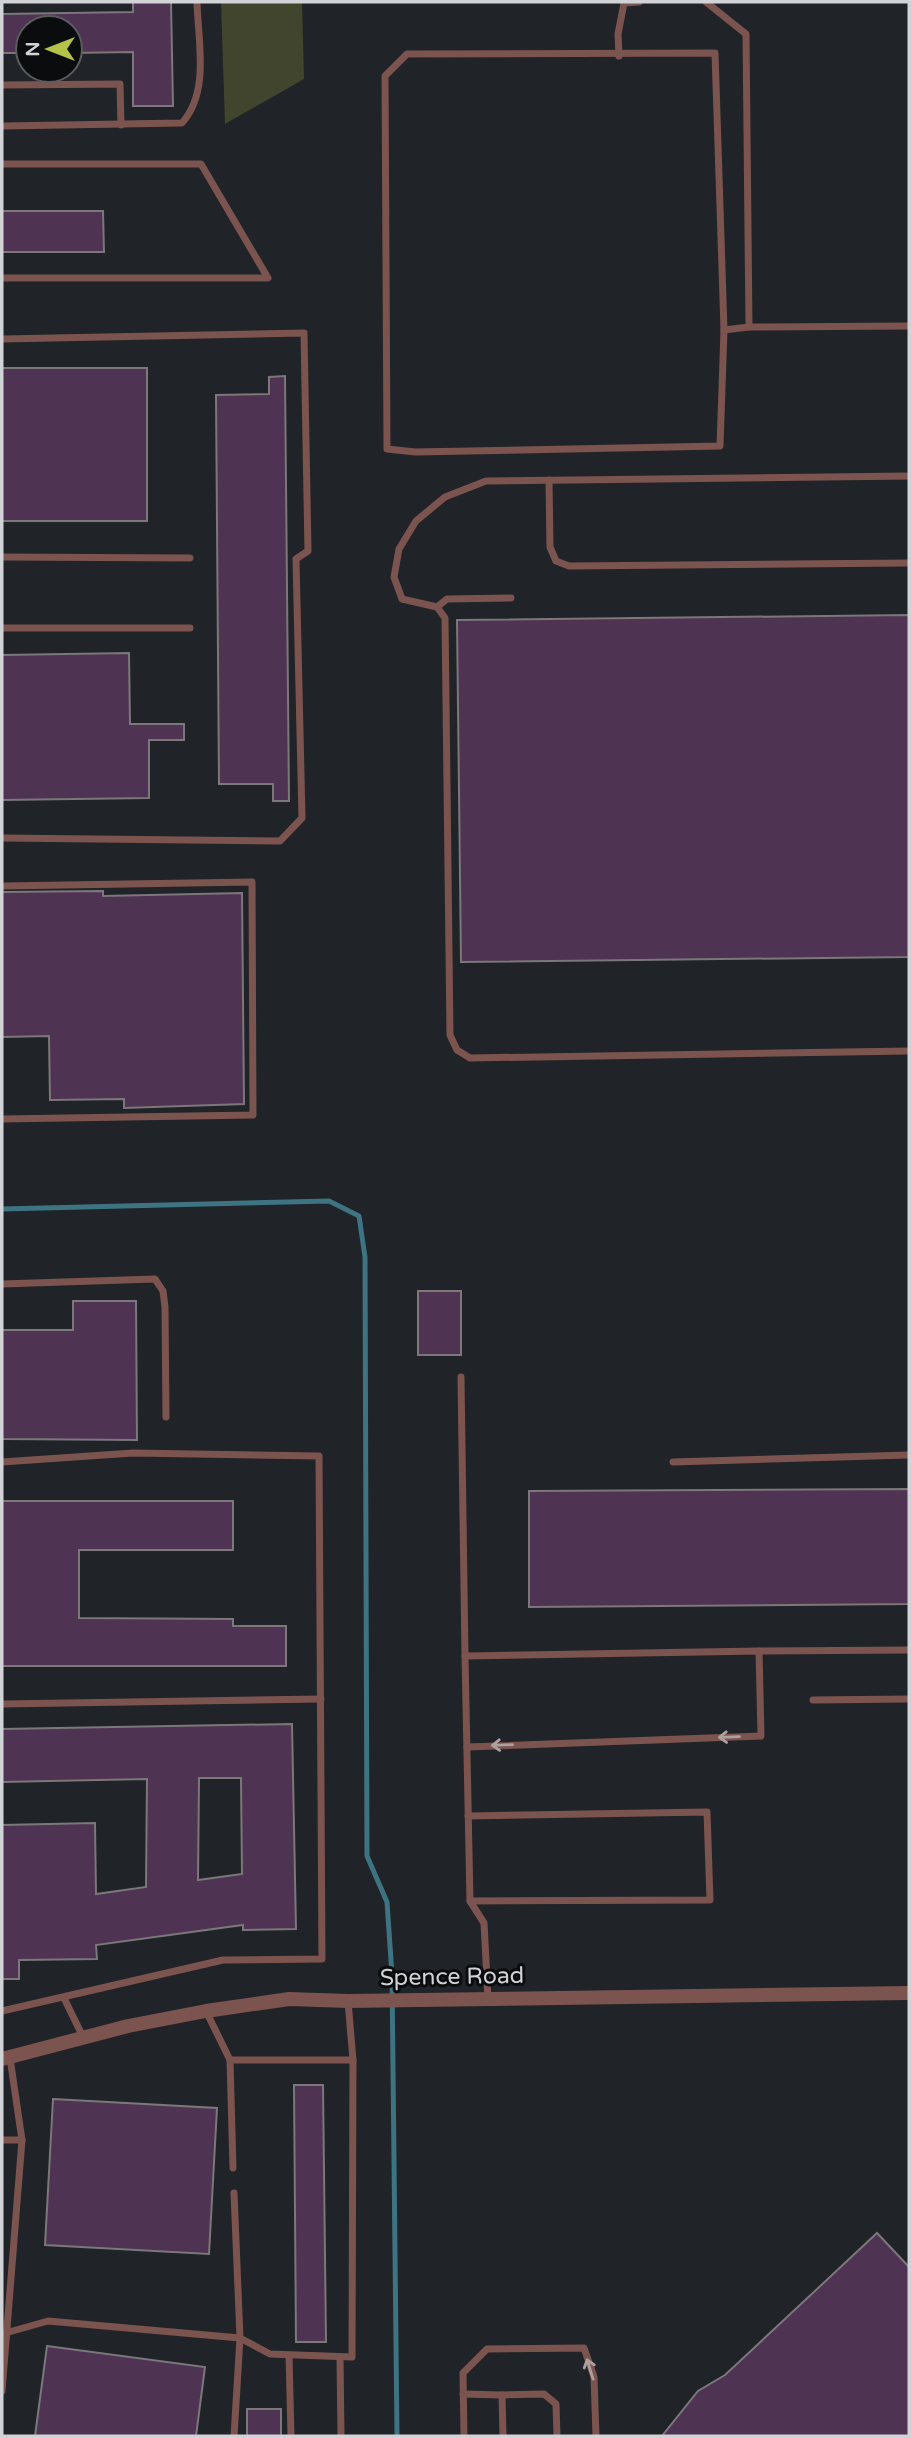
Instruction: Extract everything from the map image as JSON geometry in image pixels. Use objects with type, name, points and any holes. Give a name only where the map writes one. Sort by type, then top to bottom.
[{"type":"street","name":"Spence Road","points":[[6,2058],[205,2011],[289,1999],[348,2001],[909,1993]]},
{"type":"lane","points":[[2,126],[182,124],[192,112],[199,94],[197,2]]},
{"type":"lane","points":[[619,55],[618,34],[624,3],[639,2]]},
{"type":"lane","points":[[706,2],[746,34],[749,327]]},
{"type":"lane","points":[[407,54],[715,54],[724,330],[720,446],[415,452],[387,449],[385,76],[407,54]]},
{"type":"lane","points":[[2,85],[120,84],[121,125]]},
{"type":"lane","points":[[2,164],[201,164],[268,278],[2,278]]},
{"type":"lane","points":[[724,330],[749,327],[909,326]]},
{"type":"lane","points":[[2,339],[304,333],[308,551],[296,559],[302,818],[280,841],[2,838]]},
{"type":"lane","points":[[909,476],[486,481],[444,497],[416,521],[399,549],[394,577],[402,599],[437,607],[445,618],[450,1035],[457,1050],[470,1058],[909,1051]]},
{"type":"lane","points":[[548,480],[550,547],[556,561],[569,566],[909,563]]},
{"type":"lane","points":[[2,557],[190,558]]},
{"type":"lane","points":[[437,607],[447,599],[511,598]]},
{"type":"lane","points":[[2,628],[190,628]]},
{"type":"lane","points":[[2,886],[252,882],[253,1101],[253,1115],[2,1119]]},
{"type":"lane","points":[[2,1284],[155,1279],[163,1291],[165,1307],[166,1417]]},
{"type":"lane","points":[[461,1377],[470,1901],[484,1923],[488,1999]]},
{"type":"lane","points":[[2,1462],[133,1453],[318,1456],[322,1959],[223,1960],[155,1973],[64,1998],[2,2011]]},
{"type":"lane","points":[[673,1462],[909,1455]]},
{"type":"lane","points":[[465,1656],[909,1650]]},
{"type":"lane","points":[[467,1746],[761,1736],[759,1651]]},
{"type":"lane","points":[[2,1704],[321,1699]]},
{"type":"lane","points":[[813,1700],[909,1699]]},
{"type":"lane","points":[[468,1815],[708,1812],[710,1900],[470,1901]]},
{"type":"lane","points":[[64,1998],[84,2038]]},
{"type":"lane","points":[[5,2333],[48,2321],[240,2338],[270,2354],[352,2357],[353,2060],[348,2001]]},
{"type":"lane","points":[[205,2011],[230,2060],[233,2168]]},
{"type":"lane","points":[[2,2391],[22,2140],[6,2058]]},
{"type":"lane","points":[[230,2060],[353,2060]]},
{"type":"lane","points":[[2,2140],[22,2140]]},
{"type":"lane","points":[[234,2193],[240,2338],[234,2436]]},
{"type":"lane","points":[[464,2436],[463,2373],[487,2348],[584,2348],[594,2377],[596,2436]]},
{"type":"lane","points":[[289,2355],[291,2436]]},
{"type":"lane","points":[[340,2357],[341,2436]]},
{"type":"lane","points":[[463,2394],[544,2394],[556,2404],[557,2436]]},
{"type":"lane","points":[[502,2395],[503,2436]]},
{"type":"green space","points":[[221,2],[302,2],[304,79],[225,124]]},
{"type":"building","points":[[133,2],[171,2],[173,106],[133,106],[133,52],[84,53],[84,14],[14,14],[14,53],[2,53],[2,14],[133,12]]},
{"type":"building","points":[[2,211],[103,211],[104,252],[2,252]]},
{"type":"building","points":[[2,368],[147,368],[147,521],[2,521]]},
{"type":"building","points":[[285,376],[289,801],[273,801],[273,784],[219,784],[216,395],[269,394],[269,377]]},
{"type":"building","points":[[909,615],[909,957],[461,962],[457,620]]},
{"type":"building","points":[[129,653],[130,724],[184,724],[184,740],[149,740],[149,798],[2,800],[2,655]]},
{"type":"building","points":[[103,891],[103,896],[242,893],[244,1104],[124,1108],[124,1099],[50,1100],[49,1036],[2,1037],[2,892]]},
{"type":"building","points":[[418,1291],[461,1291],[461,1355],[418,1355]]},
{"type":"building","points":[[73,1301],[136,1301],[137,1440],[2,1439],[2,1330],[73,1330]]},
{"type":"building","points":[[909,1489],[909,1604],[529,1607],[529,1491]]},
{"type":"building","points":[[2,1501],[233,1501],[233,1550],[79,1550],[79,1618],[233,1619],[233,1626],[286,1626],[286,1666],[2,1666]]},
{"type":"building","points":[[292,1724],[296,1929],[243,1930],[243,1925],[96,1945],[97,1959],[19,1960],[19,1979],[2,1979],[2,1825],[95,1823],[96,1894],[146,1887],[147,1779],[2,1782],[2,1729]],"holes":[[[199,1778],[241,1778],[242,1874],[198,1880]]]},
{"type":"building","points":[[294,2085],[323,2085],[326,2342],[296,2342]]},
{"type":"building","points":[[53,2099],[217,2108],[209,2254],[45,2245]]},
{"type":"building","points":[[877,2233],[909,2267],[909,2436],[662,2436],[698,2391],[725,2375]]},
{"type":"building","points":[[47,2346],[205,2367],[196,2436],[35,2436]]},
{"type":"building","points":[[247,2409],[281,2409],[281,2436],[247,2436]]},
{"type":"waterway","points":[[2,1209],[329,1201],[359,1216],[365,1257],[367,1856],[387,1902],[392,1975],[397,2436]]}]
